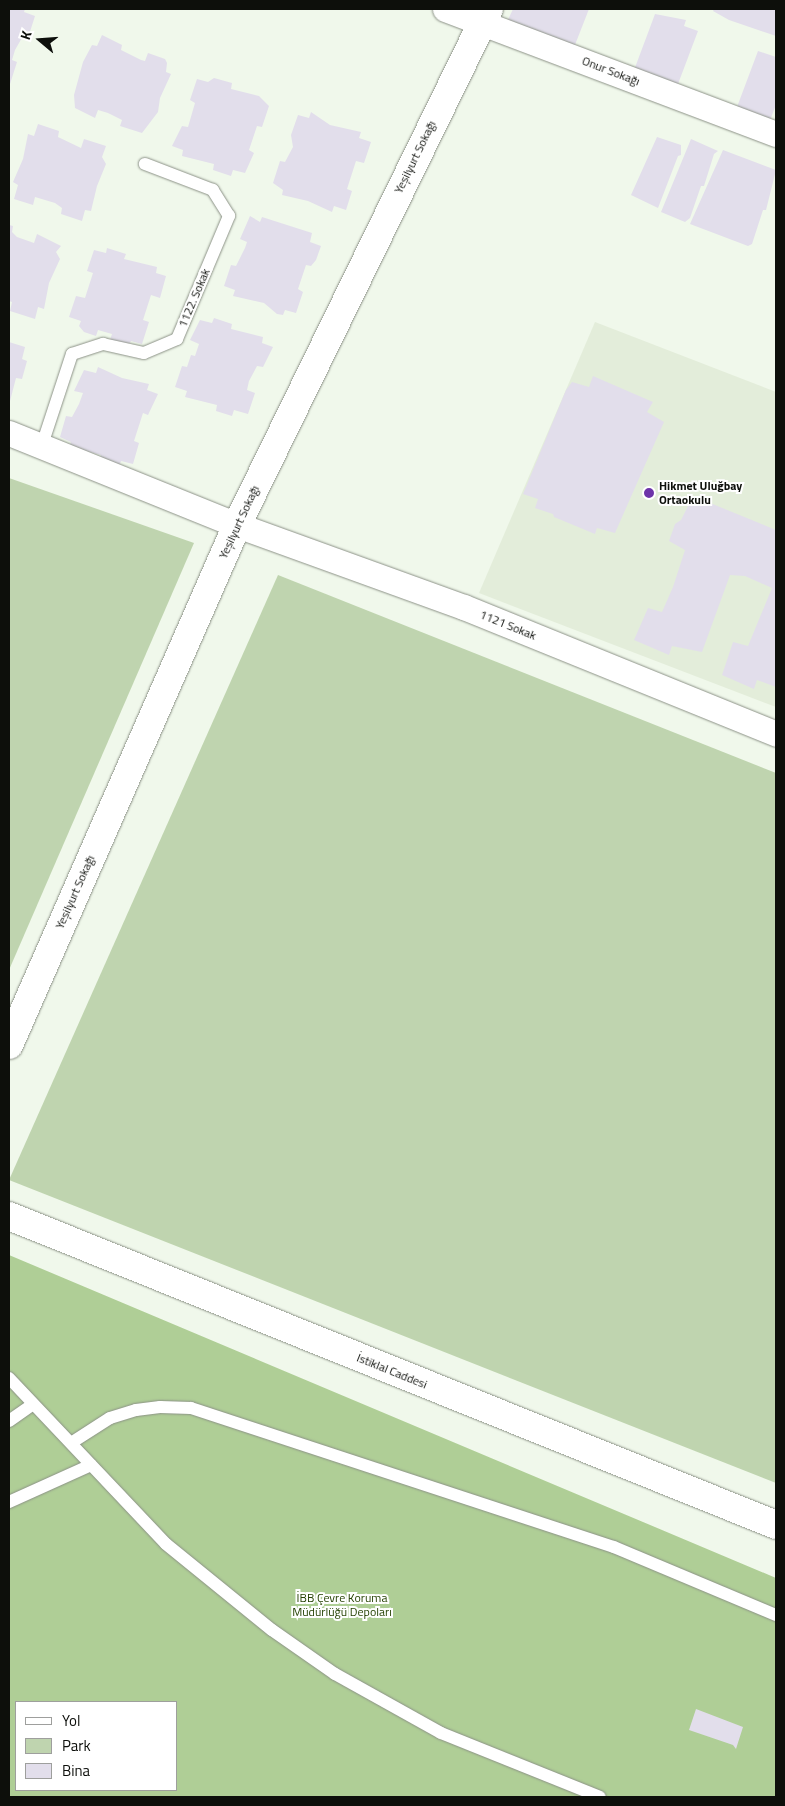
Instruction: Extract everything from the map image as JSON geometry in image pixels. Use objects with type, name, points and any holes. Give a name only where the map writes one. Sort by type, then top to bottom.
[{"type":"main road","name":"Yeşilyurt Sokağı","points":[[9,1044],[236,525],[486,16]]},
{"type":"main road","name":"İstiklal Caddesi","points":[[9,1216],[776,1525]]},
{"type":"street","name":"Onur Sokağı","points":[[445,9],[486,16],[776,134]]},
{"type":"street","name":"1121 Sokak","points":[[9,433],[236,525],[464,607],[776,734]]},
{"type":"lane","name":"1122. Sokak","points":[[42,445],[72,354],[103,344],[144,353],[177,339],[229,216],[213,190],[145,164]]},
{"type":"lane","points":[[9,1378],[166,1544],[272,1630],[335,1674],[442,1733],[600,1797]]},
{"type":"lane","points":[[9,1422],[33,1404]]},
{"type":"lane","points":[[71,1443],[110,1418],[136,1410],[160,1407],[191,1408],[614,1546],[776,1615]]},
{"type":"lane","points":[[9,1502],[91,1465]]},
{"type":"shaded area","name":"Hikmet Uluğbay Ortaokulu","points":[[595,322],[776,392],[776,707],[479,593]]},
{"type":"green space","points":[[9,478],[194,543],[9,970]]},
{"type":"green space","points":[[278,575],[776,773],[776,1483],[9,1180]]},
{"type":"green space","name":"İBB Çevre Koruma Müdürlüğü Depoları","points":[[9,1255],[776,1578],[776,1797],[9,1797]]},
{"type":"building","points":[[9,9],[25,9],[24,12],[35,16],[28,38],[23,36],[15,50],[12,60],[17,62],[10,84]]},
{"type":"building","points":[[513,9],[589,9],[573,50],[507,22]]},
{"type":"building","points":[[714,9],[776,9],[776,36],[729,20],[713,11]]},
{"type":"building","points":[[655,14],[686,20],[684,26],[698,31],[678,84],[633,73]]},
{"type":"building","points":[[102,35],[122,45],[121,50],[141,60],[145,61],[148,53],[165,59],[167,63],[166,72],[171,74],[160,98],[158,112],[142,133],[120,126],[122,120],[108,113],[98,110],[95,118],[75,108],[74,95],[83,62],[92,45],[97,46]]},
{"type":"building","points":[[758,51],[776,57],[776,105],[770,120],[737,107]]},
{"type":"building","points":[[214,78],[232,83],[231,89],[259,96],[269,106],[262,127],[257,126],[249,150],[254,153],[245,173],[233,170],[231,176],[213,170],[214,164],[182,156],[183,150],[172,146],[182,126],[188,127],[195,103],[190,100],[197,79],[208,82]]},
{"type":"building","points":[[311,112],[330,125],[361,132],[359,138],[371,142],[364,163],[356,161],[347,189],[352,191],[346,210],[334,206],[332,212],[308,201],[282,195],[283,190],[273,183],[280,161],[285,162],[293,147],[291,135],[298,115],[309,118]]},
{"type":"building","points":[[38,124],[59,131],[58,137],[81,148],[84,139],[106,146],[102,157],[106,164],[97,186],[91,211],[85,210],[82,221],[61,214],[62,208],[55,203],[35,197],[33,205],[14,199],[18,185],[13,182],[23,159],[28,134],[34,136]]},
{"type":"building","points":[[657,137],[681,145],[681,155],[678,156],[658,208],[631,195]]},
{"type":"building","points":[[691,139],[718,151],[714,154],[704,186],[701,186],[690,218],[685,222],[661,212]]},
{"type":"building","points":[[723,150],[776,170],[766,210],[763,210],[752,244],[748,246],[690,224]]},
{"type":"building","points":[[250,216],[260,222],[262,217],[312,233],[310,242],[321,246],[316,260],[311,266],[306,265],[298,289],[303,292],[296,313],[285,310],[283,315],[277,314],[264,303],[233,296],[235,290],[224,286],[231,265],[236,266],[245,248],[247,242],[240,239]]},
{"type":"building","points":[[9,225],[13,226],[12,232],[17,237],[34,243],[37,234],[61,246],[56,252],[60,259],[49,283],[44,309],[38,307],[35,319],[10,311],[12,302],[9,301]]},
{"type":"building","points":[[107,248],[126,254],[124,259],[157,267],[156,273],[166,276],[160,298],[151,295],[143,320],[149,322],[142,344],[131,341],[128,346],[110,340],[112,334],[98,330],[96,336],[84,332],[79,326],[81,321],[69,317],[76,296],[85,298],[93,273],[87,271],[94,250],[106,253]]},
{"type":"building","points":[[214,318],[232,324],[231,329],[263,337],[262,343],[273,347],[263,367],[257,366],[249,381],[247,390],[255,393],[248,414],[234,410],[232,416],[216,411],[217,405],[185,397],[187,391],[175,387],[182,366],[187,367],[191,355],[195,356],[199,344],[190,340],[200,320],[212,323]]},
{"type":"building","points":[[9,342],[25,347],[22,359],[27,361],[22,379],[16,378],[9,405]]},
{"type":"building","points":[[98,367],[122,378],[149,384],[147,390],[158,394],[148,415],[143,413],[134,441],[139,443],[133,464],[121,461],[119,466],[100,460],[101,455],[69,447],[71,442],[60,437],[66,416],[72,417],[83,393],[74,391],[84,370],[96,373]]},
{"type":"building","points":[[593,376],[653,402],[647,412],[664,422],[615,533],[597,528],[595,534],[554,517],[553,514],[535,508],[538,499],[523,494],[566,390],[572,382],[589,387]]},
{"type":"building","points":[[693,496],[776,530],[776,687],[757,680],[754,689],[722,675],[733,642],[748,646],[772,588],[745,576],[730,575],[702,652],[672,646],[669,655],[634,640],[648,608],[662,612],[673,587],[685,550],[669,541],[675,524],[681,520]]},
{"type":"building","points":[[696,1709],[743,1727],[736,1749],[733,1745],[689,1730]]},
{"type":"place","name":"Hikmet Uluğbay Ortaokulu","points":[[649,493]]}]
